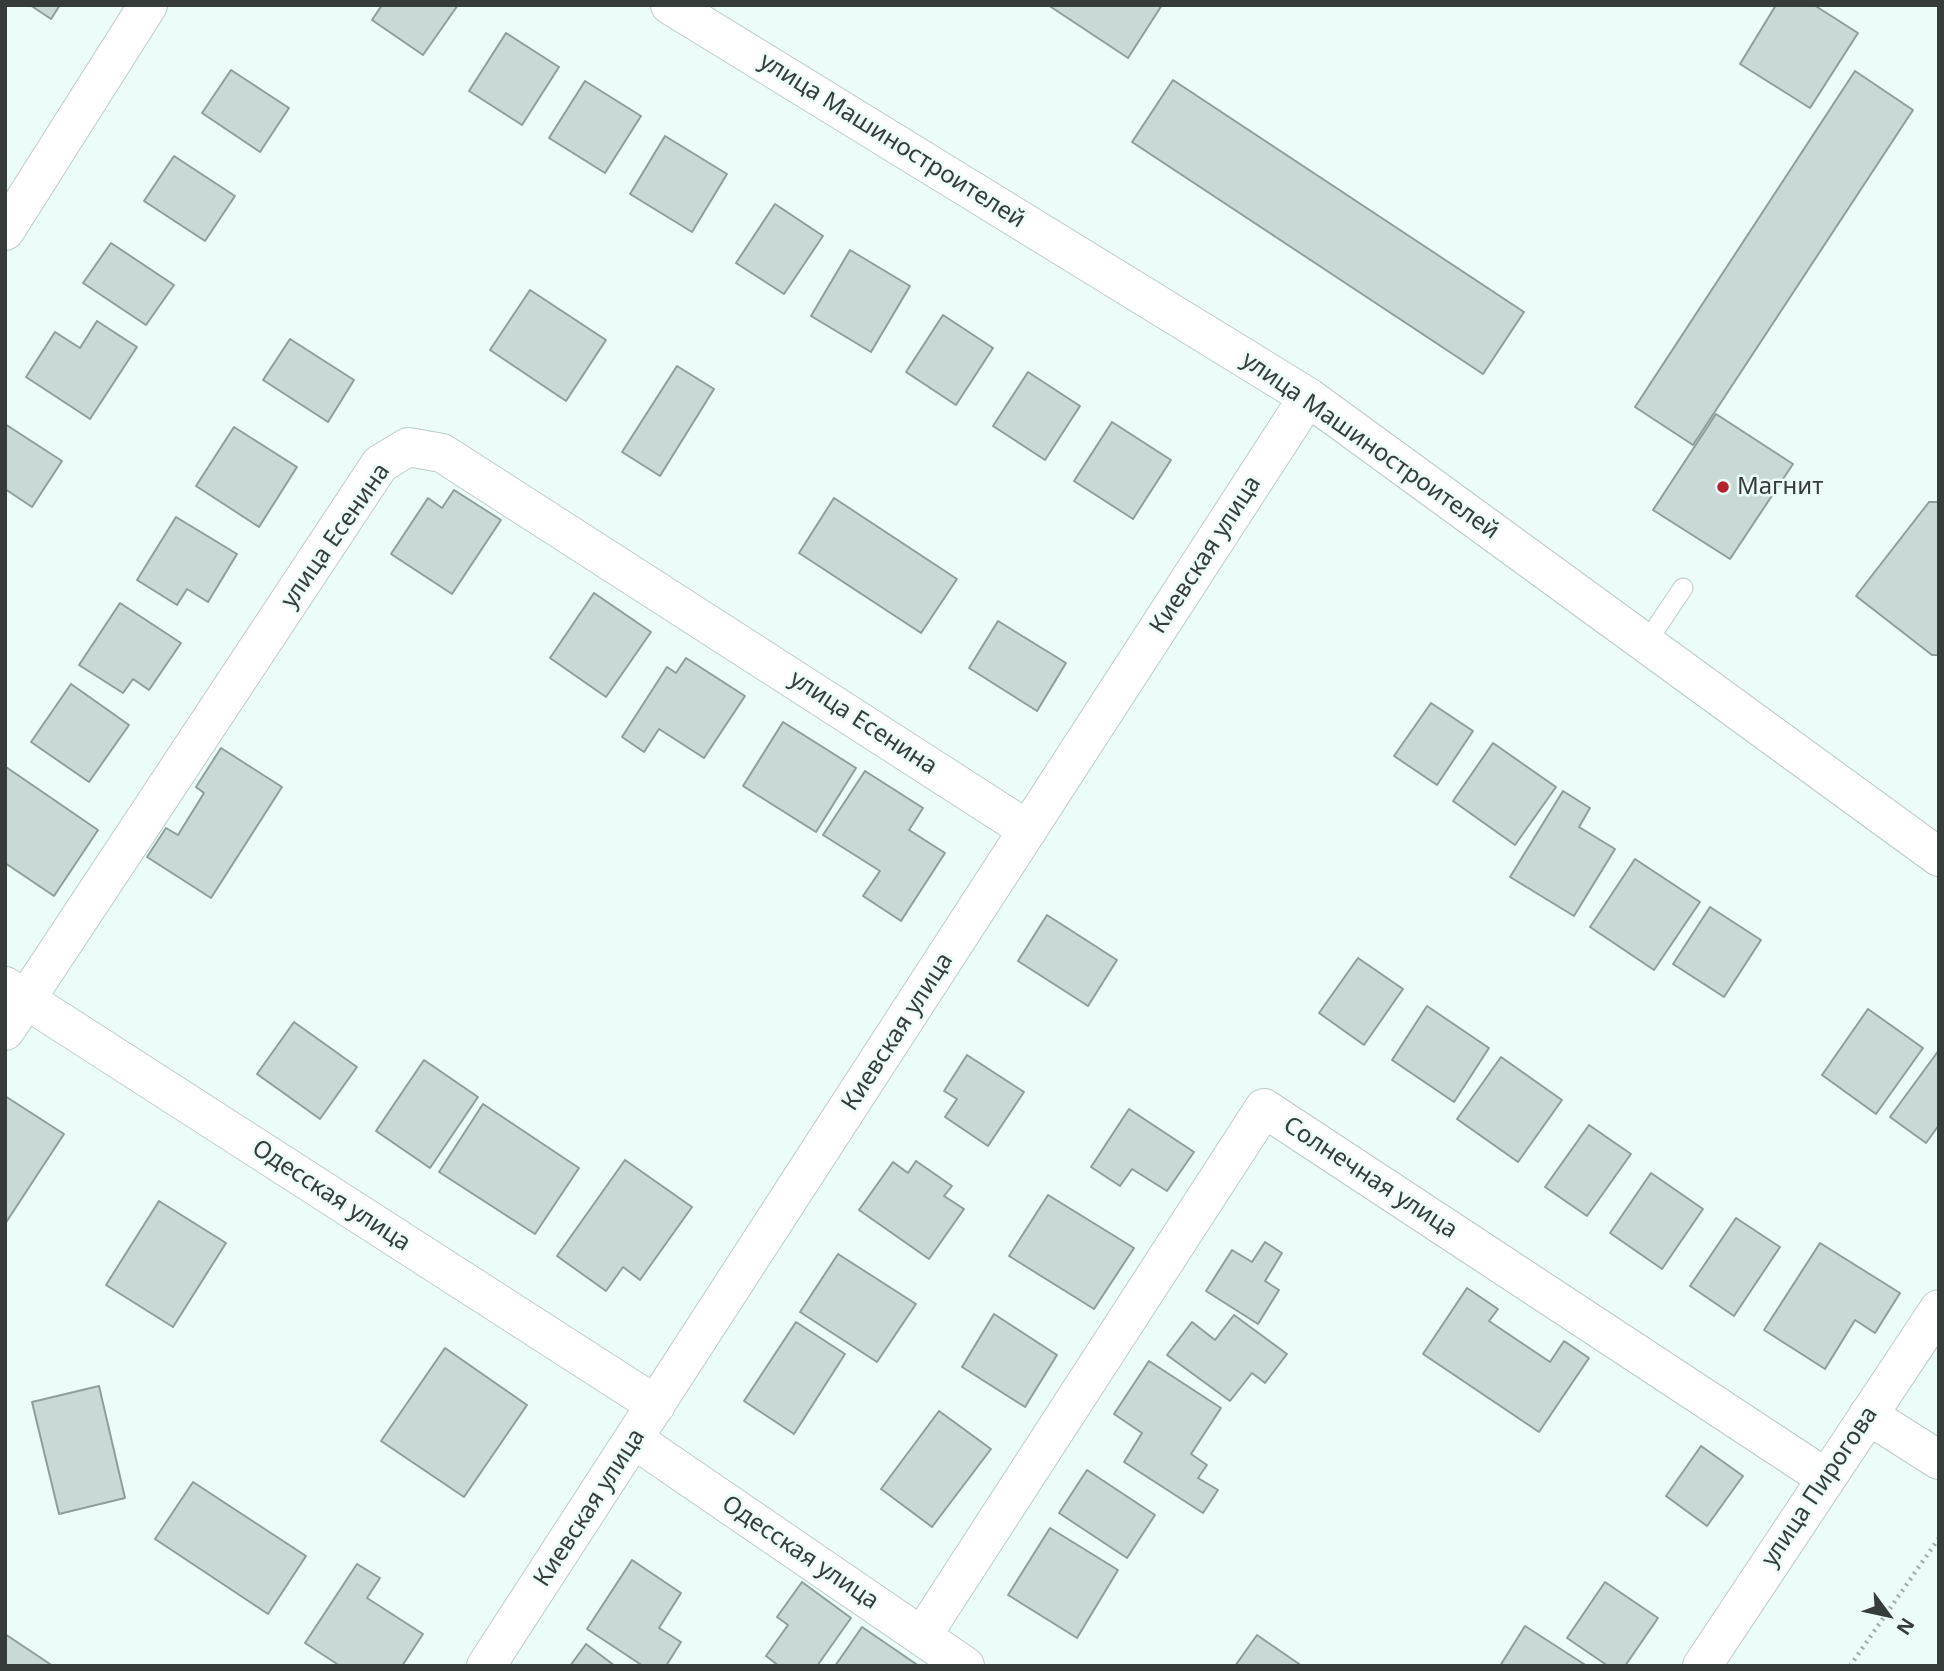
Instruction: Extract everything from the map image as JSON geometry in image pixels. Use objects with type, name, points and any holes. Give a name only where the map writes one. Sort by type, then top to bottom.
[{"type":"street","points":[[5,231],[148,5]]},
{"type":"street","name":"улица Машиностроителей","points":[[670,5],[1308,397],[1939,857]]},
{"type":"street","name":"Киевская улица","points":[[486,1666],[635,1440],[1308,397]]},
{"type":"street","name":"улица Есенина","points":[[5,1031],[16,993],[380,464],[408,447],[442,453],[1028,830]]},
{"type":"street","name":"Одесская улица","points":[[16,993],[656,1405]]},
{"type":"street","name":"Солнечная улица","points":[[922,1636],[1264,1108],[1826,1478]]},
{"type":"street","name":"улица Пирогова","points":[[1702,1666],[1939,1309]]},
{"type":"street","points":[[1868,1415],[1939,1460]]},
{"type":"street","name":"Одесская улица","points":[[635,1440],[965,1666]]},
{"type":"lane","points":[[1646,643],[1683,588]]},
{"type":"path","points":[[1850,1666],[1939,1538]]},
{"type":"building","points":[[30,5],[60,5],[51,19]]},
{"type":"building","points":[[382,5],[458,5],[423,55],[372,20]]},
{"type":"building","points":[[1048,5],[1162,5],[1128,58]]},
{"type":"building","points":[[1776,5],[1814,5],[1858,33],[1810,108],[1740,64]]},
{"type":"building","points":[[506,33],[559,67],[522,125],[469,91]]},
{"type":"building","points":[[231,70],[289,108],[260,152],[202,113]]},
{"type":"building","points":[[1855,71],[1913,110],[1693,445],[1635,407]]},
{"type":"building","points":[[1173,80],[1524,312],[1483,374],[1132,142]]},
{"type":"building","points":[[585,81],[641,116],[605,173],[549,138]]},
{"type":"building","points":[[665,136],[727,174],[692,232],[630,194]]},
{"type":"building","points":[[174,156],[235,196],[205,241],[144,201]]},
{"type":"building","points":[[775,204],[823,236],[784,294],[736,263]]},
{"type":"building","points":[[111,243],[174,285],[146,325],[83,283]]},
{"type":"building","points":[[850,250],[910,286],[871,352],[811,316]]},
{"type":"building","points":[[530,290],[606,340],[566,401],[490,350]]},
{"type":"building","points":[[943,315],[993,348],[956,405],[906,372]]},
{"type":"building","points":[[97,321],[137,347],[90,419],[26,377],[55,332],[80,348]]},
{"type":"building","points":[[290,339],[354,380],[328,422],[263,380]]},
{"type":"building","points":[[677,366],[714,389],[660,476],[622,452]]},
{"type":"building","points":[[1028,372],[1080,406],[1045,460],[993,426]]},
{"type":"building","name":"Магнит","points":[[1716,414],[1793,464],[1730,559],[1653,510]]},
{"type":"building","points":[[1112,422],[1171,460],[1133,519],[1074,481]]},
{"type":"building","points":[[5,424],[62,461],[32,507],[5,489]]},
{"type":"building","points":[[234,427],[297,467],[259,527],[196,486]]},
{"type":"building","points":[[454,490],[501,520],[452,594],[391,554],[428,498],[442,508]]},
{"type":"building","points":[[834,498],[957,579],[921,633],[799,553]]},
{"type":"building","points":[[1929,502],[1939,502],[1939,655],[1932,655],[1856,596]]},
{"type":"building","points":[[176,517],[237,554],[208,602],[187,589],[177,605],[137,580]]},
{"type":"building","points":[[594,593],[651,632],[606,697],[550,658]]},
{"type":"building","points":[[120,603],[181,643],[149,690],[133,679],[123,693],[79,665]]},
{"type":"building","points":[[998,621],[1066,663],[1037,711],[969,668]]},
{"type":"building","points":[[686,658],[745,696],[704,758],[659,729],[644,752],[622,737],[667,667],[676,673]]},
{"type":"building","points":[[71,684],[129,725],[89,782],[31,742]]},
{"type":"building","points":[[1431,703],[1473,731],[1437,785],[1394,756]]},
{"type":"building","points":[[783,722],[856,768],[816,832],[743,786]]},
{"type":"building","points":[[1493,743],[1556,787],[1515,845],[1453,801]]},
{"type":"building","points":[[221,748],[282,787],[211,898],[147,857],[166,828],[178,835],[204,793],[196,787]]},
{"type":"building","points":[[6,767],[98,830],[54,896],[5,863]]},
{"type":"building","points":[[865,771],[923,808],[909,830],[945,853],[901,921],[863,896],[880,871],[823,835]]},
{"type":"building","points":[[1563,791],[1590,808],[1579,827],[1615,849],[1574,916],[1510,877]]},
{"type":"building","points":[[1635,859],[1700,902],[1654,970],[1590,927]]},
{"type":"building","points":[[1710,907],[1761,940],[1724,997],[1673,964]]},
{"type":"building","points":[[1047,915],[1117,960],[1088,1006],[1018,961]]},
{"type":"building","points":[[1358,958],[1403,989],[1364,1045],[1319,1013]]},
{"type":"building","points":[[1427,1006],[1489,1048],[1454,1102],[1392,1060]]},
{"type":"building","points":[[1868,1009],[1923,1048],[1876,1114],[1822,1075]]},
{"type":"building","points":[[294,1022],[357,1067],[320,1119],[257,1074]]},
{"type":"building","points":[[1939,1050],[1939,1125],[1926,1143],[1890,1117]]},
{"type":"building","points":[[967,1055],[1024,1092],[988,1146],[945,1117],[957,1099],[944,1091]]},
{"type":"building","points":[[1501,1057],[1562,1100],[1518,1162],[1457,1119]]},
{"type":"building","points":[[424,1060],[478,1097],[430,1168],[376,1131]]},
{"type":"building","points":[[5,1096],[64,1134],[5,1224]]},
{"type":"building","points":[[483,1104],[579,1168],[535,1234],[439,1172]]},
{"type":"building","points":[[1129,1109],[1194,1152],[1167,1191],[1132,1169],[1120,1186],[1091,1167]]},
{"type":"building","points":[[1589,1125],[1631,1154],[1587,1216],[1545,1187]]},
{"type":"building","points":[[625,1160],[692,1207],[640,1280],[623,1267],[606,1291],[557,1256]]},
{"type":"building","points":[[916,1161],[952,1186],[944,1196],[964,1209],[929,1259],[859,1210],[893,1162],[908,1173]]},
{"type":"building","points":[[1651,1173],[1703,1209],[1662,1269],[1610,1233]]},
{"type":"building","points":[[1048,1195],[1134,1248],[1094,1309],[1009,1256]]},
{"type":"building","points":[[159,1201],[226,1243],[173,1327],[106,1285]]},
{"type":"building","points":[[1736,1218],[1780,1247],[1734,1316],[1690,1286]]},
{"type":"building","points":[[1265,1242],[1282,1253],[1265,1281],[1279,1290],[1258,1324],[1206,1291],[1232,1250],[1252,1262]]},
{"type":"building","points":[[1820,1243],[1900,1293],[1875,1333],[1855,1320],[1825,1369],[1764,1330]]},
{"type":"building","points":[[838,1254],[916,1304],[877,1362],[800,1312]]},
{"type":"building","points":[[1467,1288],[1498,1309],[1489,1321],[1550,1362],[1564,1341],[1589,1358],[1539,1432],[1423,1354]]},
{"type":"building","points":[[994,1314],[1057,1355],[1025,1407],[962,1367]]},
{"type":"building","points":[[1234,1315],[1287,1354],[1265,1383],[1252,1373],[1230,1401],[1167,1355],[1192,1322],[1215,1340]]},
{"type":"building","points":[[796,1322],[845,1354],[794,1434],[744,1401]]},
{"type":"building","points":[[445,1348],[527,1405],[464,1497],[381,1441]]},
{"type":"building","points":[[1149,1361],[1221,1408],[1191,1454],[1207,1465],[1198,1478],[1218,1490],[1203,1513],[1124,1462],[1142,1433],[1114,1414]]},
{"type":"building","points":[[99,1386],[125,1498],[59,1514],[32,1402]]},
{"type":"building","points":[[939,1411],[991,1449],[932,1527],[881,1489]]},
{"type":"building","points":[[1701,1446],[1743,1476],[1707,1526],[1666,1496]]},
{"type":"building","points":[[1087,1470],[1155,1515],[1127,1558],[1059,1513]]},
{"type":"building","points":[[193,1482],[306,1556],[268,1614],[155,1539]]},
{"type":"building","points":[[1050,1528],[1118,1570],[1077,1638],[1008,1595]]},
{"type":"building","points":[[632,1560],[681,1593],[659,1628],[681,1642],[666,1666],[643,1666],[587,1629]]},
{"type":"building","points":[[357,1564],[380,1578],[367,1598],[423,1634],[402,1666],[340,1666],[305,1643]]},
{"type":"building","points":[[802,1582],[851,1618],[817,1666],[779,1666],[766,1656],[788,1625],[777,1617]]},
{"type":"building","points":[[1605,1582],[1658,1618],[1625,1666],[1608,1666],[1567,1638]]},
{"type":"building","points":[[1525,1626],[1587,1666],[1500,1666]]},
{"type":"building","points":[[862,1627],[919,1666],[835,1666]]},
{"type":"building","points":[[5,1634],[53,1666],[5,1666]]},
{"type":"building","points":[[1257,1635],[1302,1666],[1235,1666]]},
{"type":"building","points":[[586,1644],[615,1666],[570,1666]]},
{"type":"place","name":"Магнит","points":[[1723,487]]}]
